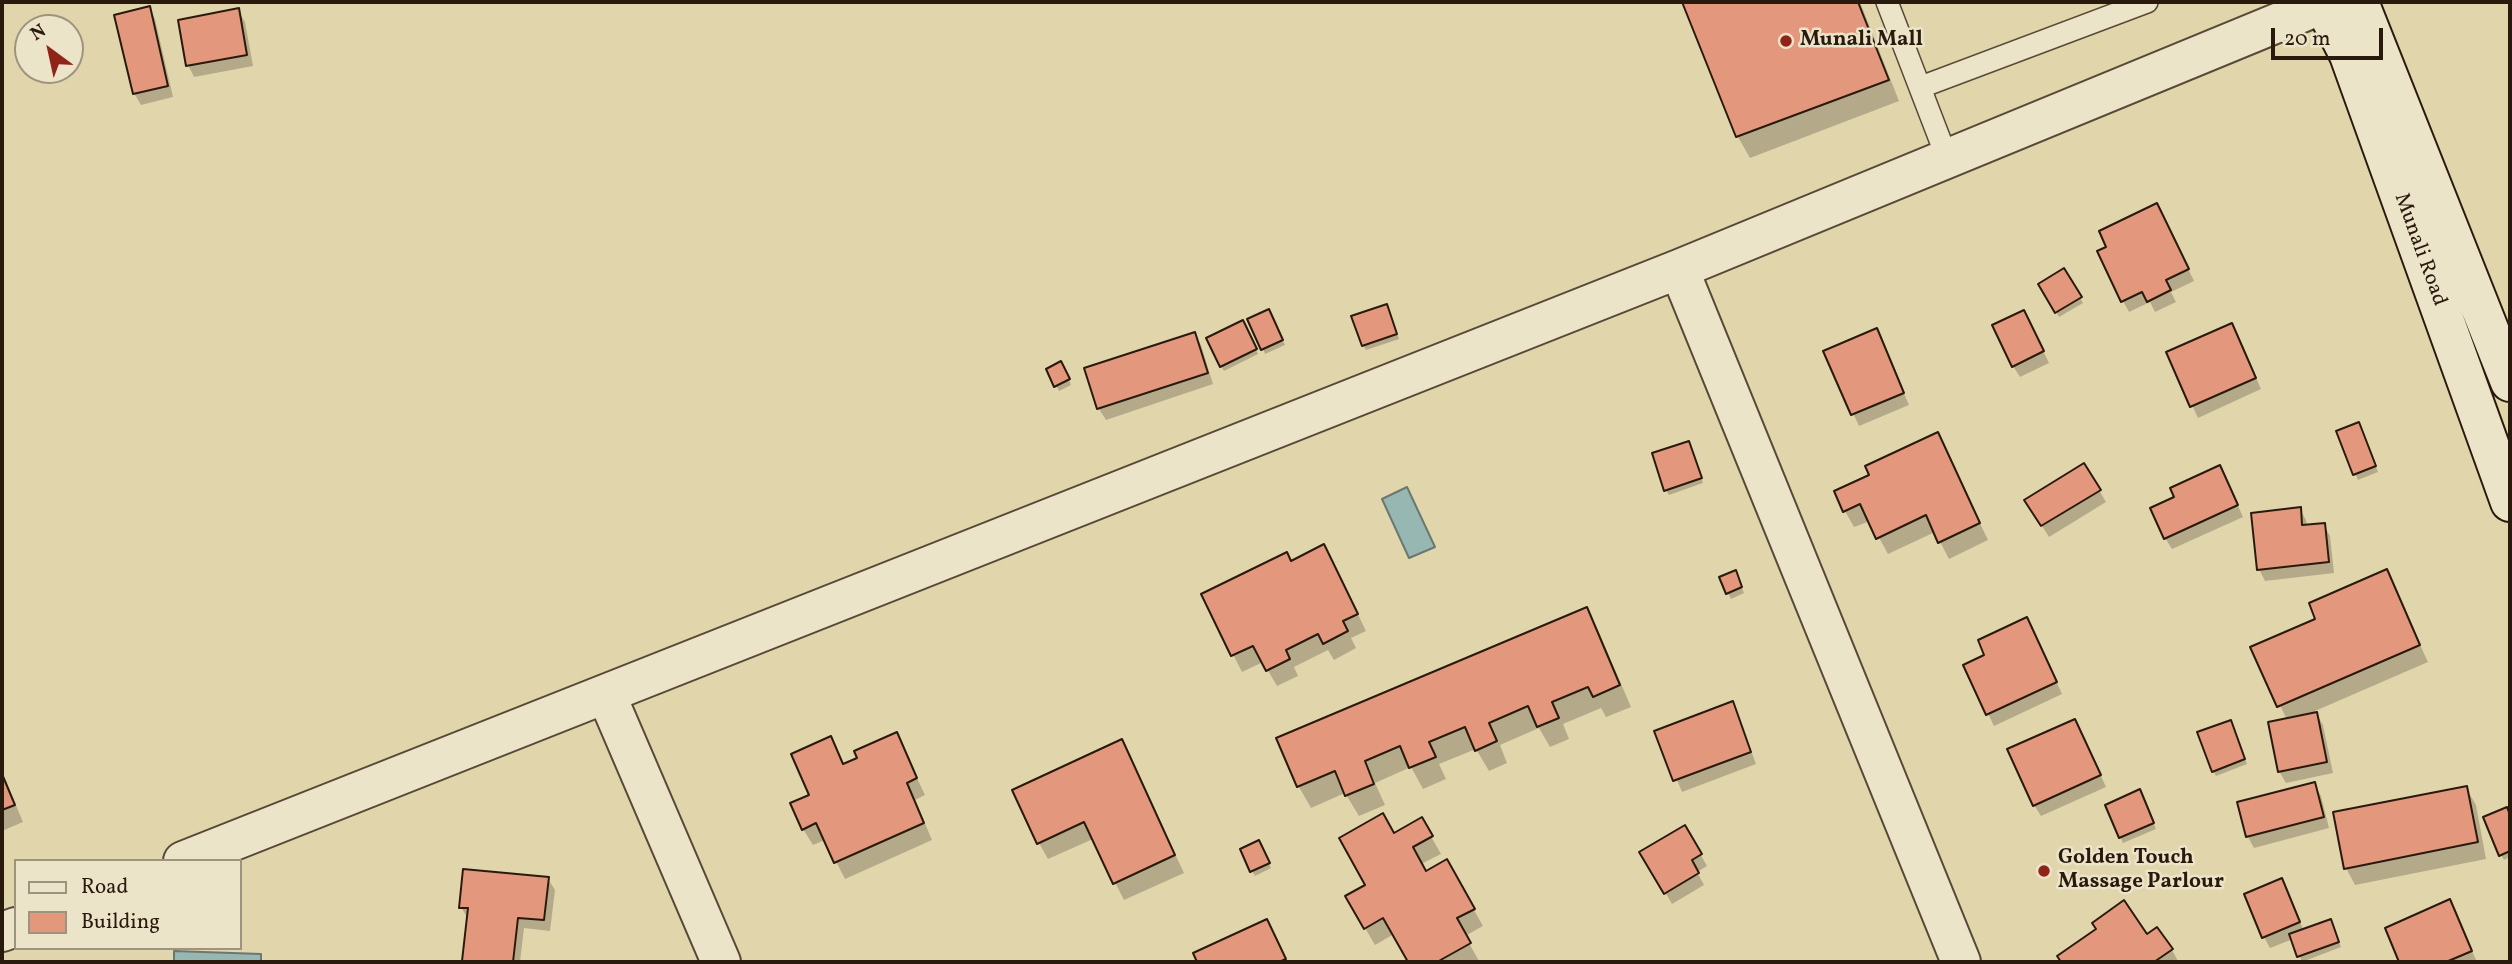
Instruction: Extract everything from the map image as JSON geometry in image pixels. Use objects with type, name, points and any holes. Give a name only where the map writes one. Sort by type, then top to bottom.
[{"type":"street","points":[[188,859],[1679,269],[2333,2]]},
{"type":"street","name":"Munali Road","points":[[2333,2],[2510,382]]},
{"type":"street","name":"Munali Road","points":[[2333,2],[2349,55],[2510,502]]},
{"type":"street","points":[[1679,269],[1961,962]]},
{"type":"street","points":[[606,694],[721,962]]},
{"type":"lane","points":[[1887,2],[1947,158]]},
{"type":"lane","points":[[1921,87],[2147,2]]},
{"type":"water","points":[[1407,487],[1435,547],[1409,558],[1382,499]]},
{"type":"water","points":[[174,951],[261,954],[261,962],[174,962]]},
{"type":"building","name":"Munali Mall","points":[[1682,2],[1858,2],[1889,80],[1736,137]]},
{"type":"building","points":[[150,6],[168,86],[133,94],[114,15]]},
{"type":"building","points":[[239,8],[247,55],[186,66],[178,20]]},
{"type":"building","points":[[2157,203],[2189,269],[2166,280],[2171,290],[2147,302],[2142,292],[2121,302],[2097,251],[2106,247],[2099,231]]},
{"type":"building","points":[[2064,268],[2082,297],[2055,313],[2038,284]]},
{"type":"building","points":[[1387,304],[1397,334],[1362,346],[1351,316]]},
{"type":"building","points":[[1269,309],[1283,340],[1261,350],[1247,319]]},
{"type":"building","points":[[2024,310],[2044,351],[2012,367],[1992,325]]},
{"type":"building","points":[[1243,320],[1257,349],[1220,367],[1206,338]]},
{"type":"building","points":[[2232,323],[2256,378],[2190,407],[2166,352]]},
{"type":"building","points":[[1877,328],[1904,393],[1851,415],[1823,351]]},
{"type":"building","points":[[1195,332],[1208,373],[1097,409],[1084,368]]},
{"type":"building","points":[[1061,361],[1070,379],[1054,387],[1046,369]]},
{"type":"building","points":[[2359,422],[2376,466],[2353,475],[2336,431]]},
{"type":"building","points":[[1938,432],[1980,523],[1938,543],[1926,515],[1876,539],[1860,504],[1843,512],[1834,491],[1869,475],[1865,466]]},
{"type":"building","points":[[1689,441],[1702,478],[1664,491],[1652,453]]},
{"type":"building","points":[[2084,463],[2101,490],[2041,526],[2024,500]]},
{"type":"building","points":[[2220,465],[2238,505],[2164,539],[2150,508],[2174,497],[2170,488]]},
{"type":"building","points":[[2301,507],[2302,525],[2325,523],[2329,562],[2257,570],[2251,513]]},
{"type":"building","points":[[1324,544],[1358,614],[1343,621],[1348,631],[1323,644],[1318,634],[1286,650],[1290,659],[1266,671],[1253,646],[1231,656],[1201,594],[1287,552],[1291,561]]},
{"type":"building","points":[[2387,569],[2420,645],[2277,707],[2250,647],[2315,619],[2309,603]]},
{"type":"building","points":[[1736,570],[1742,587],[1726,594],[1719,577]]},
{"type":"building","points":[[1587,607],[1620,685],[1593,697],[1588,687],[1552,702],[1559,718],[1537,727],[1528,706],[1489,723],[1497,741],[1475,751],[1465,727],[1429,742],[1436,757],[1409,768],[1400,746],[1365,761],[1374,784],[1345,796],[1335,771],[1297,787],[1276,738]]},
{"type":"building","points":[[2027,617],[2057,682],[1986,715],[1963,665],[1984,655],[1978,640]]},
{"type":"building","points":[[1733,701],[1751,752],[1673,781],[1654,731]]},
{"type":"building","points":[[2317,712],[2327,762],[2278,772],[2268,722]]},
{"type":"building","points":[[2075,719],[2101,775],[2033,806],[2007,749]]},
{"type":"building","points":[[2231,720],[2245,759],[2212,772],[2197,732]]},
{"type":"building","points":[[897,732],[917,778],[907,783],[924,823],[834,863],[816,823],[802,830],[790,803],[809,795],[791,754],[831,736],[843,764],[857,758],[854,751]]},
{"type":"building","points":[[1122,739],[1175,855],[1113,884],[1084,822],[1037,844],[1012,790]]},
{"type":"building","points":[[2,774],[15,805],[2,810]]},
{"type":"building","points":[[2315,782],[2324,817],[2246,837],[2237,802]]},
{"type":"building","points":[[2467,786],[2478,842],[2344,869],[2333,812]]},
{"type":"building","points":[[2140,789],[2154,823],[2119,838],[2105,805]]},
{"type":"building","points":[[2507,807],[2510,815],[2510,851],[2499,856],[2483,817]]},
{"type":"building","points":[[1383,813],[1394,833],[1422,817],[1433,836],[1413,847],[1426,871],[1447,859],[1475,909],[1457,918],[1471,943],[1437,962],[1408,962],[1383,918],[1364,929],[1345,896],[1365,885],[1339,838]]},
{"type":"building","points":[[1685,825],[1702,854],[1692,860],[1699,873],[1664,894],[1639,852]]},
{"type":"building","points":[[1259,840],[1270,863],[1250,872],[1240,849]]},
{"type":"building","points":[[463,869],[549,877],[544,920],[518,918],[513,962],[462,961],[468,908],[459,908]]},
{"type":"building","points":[[2282,878],[2300,922],[2262,938],[2244,894]]},
{"type":"building","points":[[2450,899],[2472,951],[2446,962],[2399,962],[2385,928]]},
{"type":"building","points":[[2124,900],[2147,934],[2157,927],[2173,949],[2154,962],[2061,962],[2057,956],[2096,929],[2092,923]]},
{"type":"building","points":[[1267,919],[1286,959],[1279,962],[1197,962],[1193,953]]},
{"type":"building","points":[[2331,919],[2339,942],[2297,957],[2289,934]]},
{"type":"place","name":"Munali Mall","points":[[1786,41]]},
{"type":"place","name":"Golden Touch Massage Parlour","points":[[2044,871]]}]
